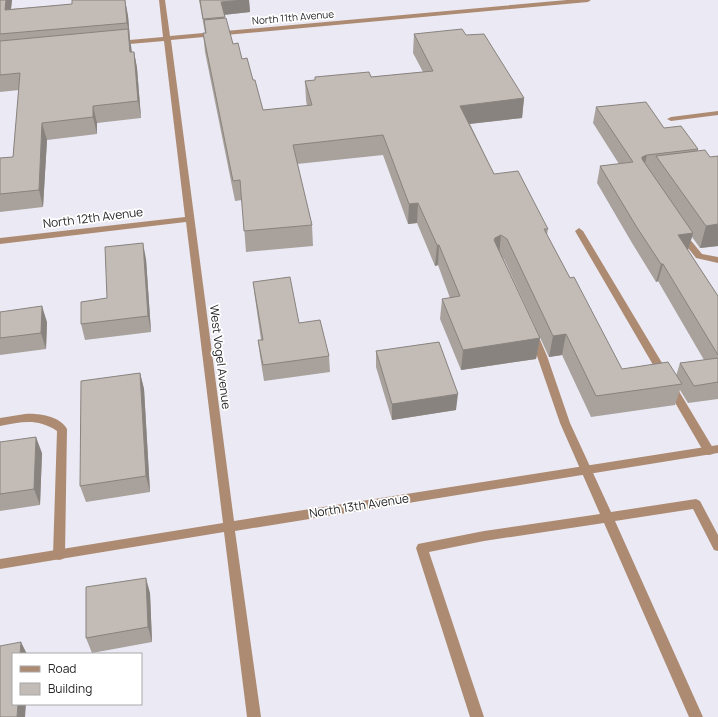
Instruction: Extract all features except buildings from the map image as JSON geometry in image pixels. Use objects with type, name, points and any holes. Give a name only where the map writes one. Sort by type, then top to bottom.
[{"type":"street","name":"West Vogel Avenue","points":[[162,0],[228,527],[254,717]]},
{"type":"street","name":"North 11th Avenue","points":[[111,44],[588,0]]},
{"type":"street","points":[[671,119],[718,113]]},
{"type":"street","name":"North 12th Avenue","points":[[0,241],[190,219]]},
{"type":"street","points":[[675,225],[699,256],[718,260]]},
{"type":"street","points":[[579,231],[714,450]]},
{"type":"street","points":[[530,329],[542,356],[565,423],[696,717]]},
{"type":"street","points":[[0,422],[32,418],[50,420],[62,429],[59,554]]},
{"type":"street","name":"North 13th Avenue","points":[[0,564],[585,469],[714,450]]},
{"type":"street","points":[[477,717],[422,548],[484,536],[696,504],[718,546]]}]
